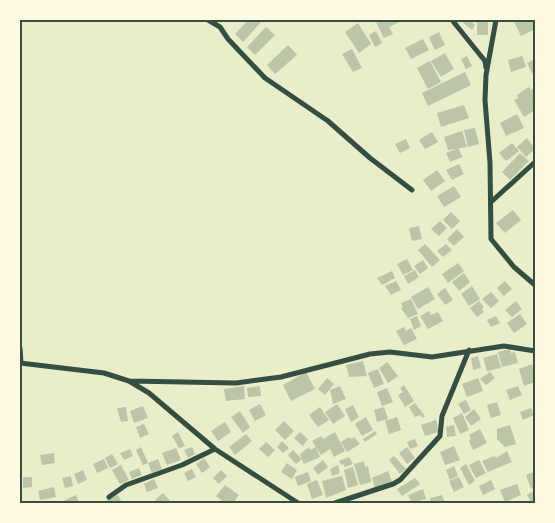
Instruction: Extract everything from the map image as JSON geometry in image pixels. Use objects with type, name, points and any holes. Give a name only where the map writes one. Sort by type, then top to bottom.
[{"type":"street","points":[[208,20],[220,27],[228,39],[265,78],[328,121],[370,158],[412,190]]},
{"type":"street","points":[[452,20],[485,61],[491,239],[514,267],[535,285]]},
{"type":"street","points":[[486,75],[496,20]]},
{"type":"street","points":[[491,202],[535,162]]},
{"type":"street","points":[[20,348],[21,363],[104,374],[129,381],[236,384],[281,376],[370,354],[390,352],[432,356],[504,346],[535,351]]},
{"type":"street","points":[[335,503],[400,480],[440,436],[442,416],[469,350]]},
{"type":"street","points":[[129,381],[161,402],[216,449],[298,503]]},
{"type":"street","points":[[109,496],[126,485],[182,465],[216,449]]},
{"type":"building","points":[[248,20],[262,21],[243,42],[235,34]]},
{"type":"building","points":[[375,20],[404,20],[389,27],[393,34],[384,38]]},
{"type":"building","points":[[460,20],[469,20],[475,25],[472,30]]},
{"type":"building","points":[[477,20],[488,20],[488,35],[477,35]]},
{"type":"building","points":[[519,20],[535,20],[535,29],[521,36],[514,22]]},
{"type":"building","points":[[358,23],[371,44],[359,53],[345,32]]},
{"type":"building","points":[[266,27],[275,35],[255,55],[247,47]]},
{"type":"building","points":[[376,31],[382,43],[375,47],[369,35]]},
{"type":"building","points":[[439,32],[445,45],[435,50],[429,37]]},
{"type":"building","points":[[423,39],[429,50],[411,59],[405,48]]},
{"type":"building","points":[[288,45],[297,55],[275,74],[267,65]]},
{"type":"building","points":[[352,49],[362,68],[353,72],[342,54]]},
{"type":"building","points":[[445,53],[454,69],[441,77],[431,61]]},
{"type":"building","points":[[467,56],[472,66],[466,69],[461,59]]},
{"type":"building","points":[[522,56],[526,67],[511,72],[508,60]]},
{"type":"building","points":[[535,59],[535,79],[527,63]]},
{"type":"building","points":[[430,61],[441,82],[428,89],[417,68]]},
{"type":"building","points":[[465,72],[471,85],[428,106],[422,93]]},
{"type":"building","points":[[529,87],[531,90],[535,87],[535,110],[524,117],[514,100],[518,98],[517,95]]},
{"type":"building","points":[[464,105],[469,118],[441,127],[437,113]]},
{"type":"building","points":[[517,114],[524,128],[506,136],[500,123]]},
{"type":"building","points":[[475,128],[479,144],[468,147],[464,130]]},
{"type":"building","points":[[462,131],[467,147],[448,150],[444,137]]},
{"type":"building","points":[[432,132],[438,142],[425,149],[419,140]]},
{"type":"building","points":[[527,138],[535,149],[526,157],[517,147]]},
{"type":"building","points":[[406,139],[410,148],[400,153],[395,144]]},
{"type":"building","points":[[512,143],[519,151],[506,161],[499,153]]},
{"type":"building","points":[[458,148],[463,157],[450,162],[446,153]]},
{"type":"building","points":[[520,153],[529,161],[510,180],[502,172]]},
{"type":"building","points":[[459,164],[464,174],[452,180],[446,170]]},
{"type":"building","points":[[437,170],[445,181],[431,191],[423,180]]},
{"type":"building","points":[[454,186],[461,197],[444,207],[437,196]]},
{"type":"building","points":[[513,210],[521,220],[505,233],[496,223]]},
{"type":"building","points":[[451,212],[460,221],[452,229],[443,220]]},
{"type":"building","points":[[440,221],[447,228],[439,236],[431,229]]},
{"type":"building","points":[[419,226],[422,239],[412,241],[409,228]]},
{"type":"building","points":[[457,229],[464,237],[454,246],[447,239]]},
{"type":"building","points":[[425,244],[440,260],[432,267],[418,250]]},
{"type":"building","points":[[446,244],[452,250],[443,257],[437,251]]},
{"type":"building","points":[[407,259],[413,270],[403,275],[397,264]]},
{"type":"building","points":[[423,260],[428,268],[420,274],[414,266]]},
{"type":"building","points":[[458,263],[464,271],[448,283],[442,274]]},
{"type":"building","points":[[415,270],[419,277],[408,284],[404,276]]},
{"type":"building","points":[[392,271],[395,278],[382,285],[377,278]]},
{"type":"building","points":[[464,273],[470,282],[459,291],[452,282]]},
{"type":"building","points":[[396,281],[401,290],[391,295],[385,286]]},
{"type":"building","points":[[505,281],[512,289],[504,296],[497,288]]},
{"type":"building","points":[[472,286],[480,299],[469,306],[461,294]]},
{"type":"building","points":[[428,287],[435,299],[418,309],[411,297]]},
{"type":"building","points":[[445,288],[453,300],[445,305],[437,294]]},
{"type":"building","points":[[491,292],[499,301],[491,308],[482,299]]},
{"type":"building","points":[[411,299],[418,314],[408,318],[401,308],[403,307],[401,303]]},
{"type":"building","points":[[479,301],[484,307],[482,309],[484,312],[477,317],[470,308]]},
{"type":"building","points":[[516,301],[522,309],[512,317],[505,310]]},
{"type":"building","points":[[429,311],[431,315],[438,312],[443,321],[428,329],[420,316]]},
{"type":"building","points":[[520,314],[527,324],[514,333],[507,323]]},
{"type":"building","points":[[417,316],[421,326],[414,330],[410,319]]},
{"type":"building","points":[[496,316],[500,323],[491,327],[487,320]]},
{"type":"building","points":[[404,327],[406,331],[411,328],[417,339],[404,345],[396,331]]},
{"type":"building","points":[[510,349],[511,353],[515,352],[518,363],[502,367],[498,352]]},
{"type":"building","points":[[497,354],[501,368],[487,371],[483,358]]},
{"type":"building","points":[[478,356],[481,368],[473,370],[471,358]]},
{"type":"building","points":[[363,361],[367,376],[349,377],[346,365]]},
{"type":"building","points":[[387,362],[398,376],[388,383],[379,368]]},
{"type":"building","points":[[532,364],[535,382],[524,386],[519,369]]},
{"type":"building","points":[[378,369],[384,384],[374,388],[368,373]]},
{"type":"building","points":[[306,372],[315,389],[291,401],[283,385]]},
{"type":"building","points":[[490,372],[495,378],[486,385],[480,379]]},
{"type":"building","points":[[327,378],[334,384],[325,395],[318,389]]},
{"type":"building","points":[[478,378],[483,391],[467,397],[462,384]]},
{"type":"building","points":[[404,385],[414,401],[405,407],[398,395],[403,392],[400,388]]},
{"type":"building","points":[[244,386],[245,399],[226,401],[224,389]]},
{"type":"building","points":[[260,386],[261,396],[248,397],[247,388]]},
{"type":"building","points":[[340,386],[346,399],[333,404],[330,390]]},
{"type":"building","points":[[518,386],[522,395],[510,400],[506,390]]},
{"type":"building","points":[[387,388],[393,402],[382,406],[377,392]]},
{"type":"building","points":[[466,400],[471,410],[464,414],[458,404]]},
{"type":"building","points":[[497,402],[501,415],[491,418],[487,405]]},
{"type":"building","points":[[415,403],[425,416],[423,418],[420,415],[415,417],[411,411],[409,407]]},
{"type":"building","points":[[260,404],[266,415],[255,421],[249,410]]},
{"type":"building","points":[[337,404],[345,416],[333,424],[325,412]]},
{"type":"building","points":[[353,405],[359,417],[351,422],[345,409]]},
{"type":"building","points":[[143,406],[148,418],[134,423],[130,411]]},
{"type":"building","points":[[126,407],[128,421],[121,422],[117,408]]},
{"type":"building","points":[[320,407],[329,420],[318,427],[309,415]]},
{"type":"building","points":[[384,407],[388,419],[377,422],[374,410]]},
{"type":"building","points":[[531,408],[534,415],[523,420],[520,412]]},
{"type":"building","points":[[474,409],[481,419],[471,426],[465,417]]},
{"type":"building","points":[[240,411],[250,427],[243,433],[231,417]]},
{"type":"building","points":[[462,413],[469,430],[460,434],[453,418]]},
{"type":"building","points":[[366,417],[373,430],[362,436],[355,424]]},
{"type":"building","points":[[397,417],[401,430],[389,434],[385,421]]},
{"type":"building","points":[[436,420],[439,432],[425,436],[421,425]]},
{"type":"building","points":[[284,421],[294,431],[285,440],[275,430]]},
{"type":"building","points":[[225,422],[231,432],[218,441],[211,431]]},
{"type":"building","points":[[144,424],[149,434],[140,438],[136,427]]},
{"type":"building","points":[[454,425],[456,436],[447,437],[446,427]]},
{"type":"building","points":[[510,425],[516,444],[505,447],[497,439],[497,429]]},
{"type":"building","points":[[480,429],[487,443],[473,450],[469,441],[471,439],[469,435]]},
{"type":"building","points":[[375,431],[377,434],[365,442],[363,439]]},
{"type":"building","points":[[178,432],[185,446],[179,448],[172,436]]},
{"type":"building","points":[[300,432],[308,439],[303,446],[294,438]]},
{"type":"building","points":[[335,432],[345,451],[334,457],[330,449],[321,455],[312,441],[321,436],[323,439]]},
{"type":"building","points":[[246,434],[252,441],[235,455],[229,447]]},
{"type":"building","points":[[349,437],[351,439],[354,437],[360,444],[347,452],[341,442]]},
{"type":"building","points":[[415,439],[418,446],[410,449],[407,442]]},
{"type":"building","points":[[282,441],[289,448],[283,453],[277,447]]},
{"type":"building","points":[[266,442],[275,450],[268,457],[259,449]]},
{"type":"building","points":[[454,446],[460,460],[445,465],[440,452]]},
{"type":"building","points":[[141,447],[148,463],[143,465],[136,450]]},
{"type":"building","points":[[192,447],[195,454],[188,458],[184,450]]},
{"type":"building","points":[[309,447],[310,450],[316,447],[320,457],[304,464],[300,454]]},
{"type":"building","points":[[407,447],[415,458],[407,464],[399,453]]},
{"type":"building","points":[[176,448],[181,460],[167,465],[162,453]]},
{"type":"building","points":[[130,449],[133,456],[124,460],[120,453]]},
{"type":"building","points":[[293,450],[302,459],[296,464],[288,455]]},
{"type":"building","points":[[507,451],[512,462],[488,472],[482,461],[495,456],[498,463],[496,458]]},
{"type":"building","points":[[54,453],[55,463],[42,465],[40,455]]},
{"type":"building","points":[[112,454],[118,464],[110,468],[105,458]]},
{"type":"building","points":[[394,456],[406,469],[400,474],[389,460]]},
{"type":"building","points":[[349,457],[353,464],[345,467],[343,464],[341,465],[339,461]]},
{"type":"building","points":[[204,458],[210,467],[202,473],[196,464]]},
{"type":"building","points":[[104,459],[108,468],[97,473],[93,464]]},
{"type":"building","points":[[158,459],[162,469],[152,473],[148,463]]},
{"type":"building","points":[[323,460],[328,467],[318,475],[313,468]]},
{"type":"building","points":[[479,460],[486,473],[476,478],[469,465]]},
{"type":"building","points":[[364,461],[365,467],[368,466],[371,482],[360,485],[354,464]]},
{"type":"building","points":[[287,463],[297,470],[292,479],[281,472]]},
{"type":"building","points":[[466,464],[475,481],[469,485],[460,468]]},
{"type":"building","points":[[121,465],[129,480],[120,484],[112,470]]},
{"type":"building","points":[[338,465],[340,473],[332,476],[330,469]]},
{"type":"building","points":[[454,466],[458,476],[450,480],[446,470]]},
{"type":"building","points":[[353,467],[358,485],[348,488],[344,470]]},
{"type":"building","points":[[139,468],[142,475],[132,479],[129,472]]},
{"type":"building","points":[[192,469],[196,477],[188,481],[184,473]]},
{"type":"building","points":[[83,470],[87,480],[78,484],[74,474]]},
{"type":"building","points":[[221,470],[227,476],[219,484],[213,478]]},
{"type":"building","points":[[388,471],[392,481],[375,488],[372,478]]},
{"type":"building","points":[[308,472],[311,481],[298,486],[295,477]]},
{"type":"building","points":[[534,472],[535,487],[531,489],[526,475]]},
{"type":"building","points":[[71,476],[73,486],[65,488],[62,478]]},
{"type":"building","points":[[342,476],[346,490],[326,498],[322,481]]},
{"type":"building","points":[[23,477],[32,477],[32,487],[23,488]]},
{"type":"building","points":[[459,477],[464,487],[454,492],[449,481]]},
{"type":"building","points":[[415,478],[420,484],[402,496],[397,489]]},
{"type":"building","points":[[154,479],[158,488],[147,492],[144,484]]},
{"type":"building","points":[[317,480],[323,495],[312,499],[307,484]]},
{"type":"building","points":[[491,480],[495,489],[483,495],[479,486]]},
{"type":"building","points":[[517,484],[521,495],[505,502],[500,490]]},
{"type":"building","points":[[225,485],[239,495],[233,503],[225,503],[216,496]]},
{"type":"building","points":[[54,487],[56,497],[40,500],[38,491]]},
{"type":"building","points":[[423,489],[426,499],[412,503],[408,495]]},
{"type":"building","points":[[535,490],[535,502],[528,503],[530,500],[527,495]]},
{"type":"building","points":[[163,493],[170,503],[157,503],[155,500]]},
{"type":"building","points":[[76,495],[79,503],[63,503],[63,501]]},
{"type":"building","points":[[118,495],[122,503],[109,503],[107,500]]},
{"type":"building","points":[[442,495],[445,503],[431,503],[430,498]]}]
